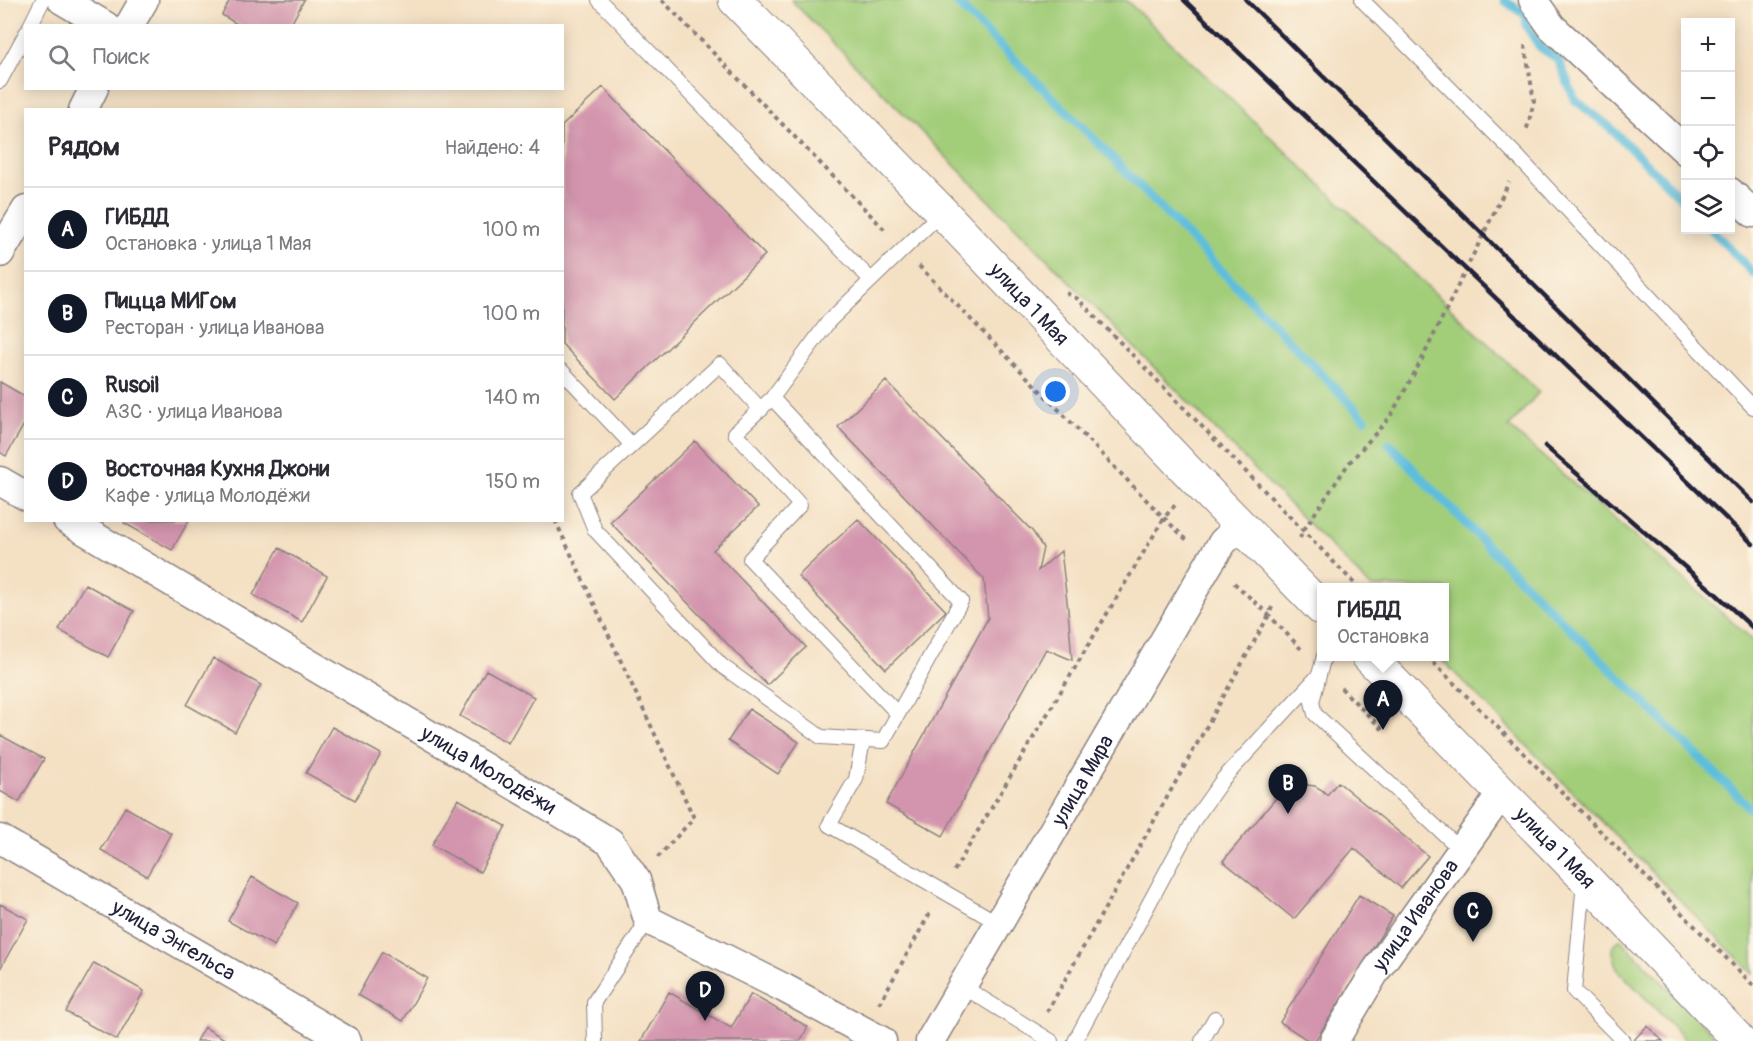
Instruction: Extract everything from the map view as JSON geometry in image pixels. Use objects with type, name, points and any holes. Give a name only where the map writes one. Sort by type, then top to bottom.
[{"type":"main road","name":"улица 1 Мая","points":[[735,0],[1317,604]]},
{"type":"main road","name":"улица 1 Мая","points":[[1372,661],[1584,876],[1740,1041]]},
{"type":"street","points":[[62,0],[103,24]]},
{"type":"street","points":[[130,24],[144,0]]},
{"type":"street","points":[[1533,0],[1552,27],[1681,146]]},
{"type":"street","points":[[83,108],[93,90]]},
{"type":"street","points":[[1735,196],[1753,213]]},
{"type":"street","points":[[0,253],[24,213]]},
{"type":"street","points":[[0,481],[24,495]]},
{"type":"street","name":"улица Молодёжи","points":[[70,522],[610,842],[636,880],[648,920]]},
{"type":"street","name":"улица Мира","points":[[930,1041],[1210,562],[1223,542],[1240,525]]},
{"type":"street","name":"улица Иванова","points":[[1335,1041],[1375,972],[1502,793]]},
{"type":"street","name":"улица Энгельса","points":[[0,839],[347,1041]]},
{"type":"street","points":[[648,920],[784,988],[873,1036]]},
{"type":"lane","points":[[31,24],[43,0]]},
{"type":"lane","points":[[599,0],[872,280]]},
{"type":"lane","points":[[1362,0],[1519,158],[1753,407]]},
{"type":"lane","points":[[0,81],[24,37]]},
{"type":"lane","points":[[898,714],[750,559],[800,505],[735,434],[772,398],[829,321],[942,213]]},
{"type":"lane","points":[[761,410],[720,364],[580,493],[595,530],[722,666],[821,737],[883,741],[961,601],[772,398]]},
{"type":"lane","points":[[564,373],[632,445]]},
{"type":"lane","points":[[1323,661],[1312,702],[1315,714],[1461,850]]},
{"type":"lane","points":[[1075,1041],[1194,820],[1223,779],[1319,675]]},
{"type":"lane","points":[[863,740],[856,780],[829,825],[998,923]]},
{"type":"lane","points":[[1584,876],[1574,991],[1623,1041]]},
{"type":"lane","points":[[595,1041],[594,1002],[648,920]]},
{"type":"lane","points":[[962,986],[1052,1041]]},
{"type":"lane","points":[[1202,1041],[1215,1018]]},
{"type":"path","points":[[662,0],[1164,518],[1269,615]]},
{"type":"path","points":[[1036,1032],[1269,615],[1303,531],[1349,463],[1390,417],[1483,235],[1519,158],[1534,102],[1524,36]]},
{"type":"path","points":[[873,1036],[942,891],[1164,518],[1227,450]]},
{"type":"path","points":[[556,522],[694,818],[636,880]]},
{"type":"path","points":[[1431,661],[1753,985]]},
{"type":"green space","points":[[791,0],[1126,0],[1539,392],[1509,427],[1753,640],[1753,974],[1443,661],[1449,661],[1449,583],[1367,583]]},
{"type":"green space","points":[[1620,939],[1720,1041],[1687,1041],[1617,969],[1612,948]]},
{"type":"building","points":[[230,0],[304,0],[291,24],[237,24],[222,15]]},
{"type":"building","points":[[603,87],[765,255],[615,399],[564,346],[564,124]]},
{"type":"building","points":[[886,381],[1033,532],[1043,548],[1038,571],[1061,551],[1072,660],[1046,649],[943,836],[886,804],[988,618],[984,579],[838,427]]},
{"type":"building","points":[[0,382],[24,396],[24,424],[6,456],[0,452]]},
{"type":"building","points":[[695,441],[758,507],[713,550],[806,647],[767,685],[610,522]]},
{"type":"building","points":[[858,519],[946,611],[886,669],[798,576]]},
{"type":"building","points":[[124,522],[188,522],[172,550]]},
{"type":"building","points":[[279,548],[327,576],[302,622],[253,595]]},
{"type":"building","points":[[85,584],[134,611],[108,657],[59,630]]},
{"type":"building","points":[[213,658],[261,685],[235,732],[187,705]]},
{"type":"building","points":[[486,670],[534,697],[508,743],[460,716]]},
{"type":"building","points":[[749,709],[799,742],[778,774],[728,741]]},
{"type":"building","points":[[332,727],[381,754],[355,800],[306,773]]},
{"type":"building","points":[[0,735],[44,759],[19,802],[0,791]]},
{"type":"building","points":[[1338,782],[1428,856],[1401,888],[1354,848],[1294,919],[1223,861],[1281,792],[1287,797],[1292,790],[1307,785],[1315,786],[1327,795]]},
{"type":"building","points":[[458,799],[506,826],[480,872],[432,845]]},
{"type":"building","points":[[125,807],[171,833],[147,876],[101,850]]},
{"type":"building","points":[[252,877],[298,903],[274,946],[228,921]]},
{"type":"building","points":[[1359,895],[1393,916],[1315,1041],[1309,1041],[1280,1022]]},
{"type":"building","points":[[0,904],[28,919],[0,969]]},
{"type":"building","points":[[382,952],[427,978],[403,1021],[358,995]]},
{"type":"building","points":[[94,963],[144,991],[117,1040],[66,1012]]},
{"type":"building","points":[[669,992],[731,1028],[751,994],[808,1027],[800,1041],[641,1041]]},
{"type":"building","points":[[1647,1026],[1663,1041],[1633,1041]]},
{"type":"building","points":[[204,1027],[228,1041],[196,1041]]},
{"type":"waterway","points":[[954,0],[1093,138],[1365,419]]},
{"type":"waterway","points":[[1504,0],[1527,16],[1526,25],[1540,47],[1558,59],[1575,100],[1607,125],[1681,198]]},
{"type":"waterway","points":[[1716,234],[1753,273]]},
{"type":"waterway","points":[[1389,444],[1502,561],[1753,811]]},
{"type":"railway","points":[[1184,0],[1753,544]]},
{"type":"railway","points":[[1246,0],[1753,502]]},
{"type":"railway","points":[[1545,446],[1753,628]]},
{"type":"place","name":"ГИБДД","points":[[1383,730]]},
{"type":"place","name":"Пицца МИГом","points":[[1288,814]]},
{"type":"place","name":"Rusoil","points":[[1473,942]]},
{"type":"place","name":"Восточная Кухня Джони","points":[[705,1021]]}]
